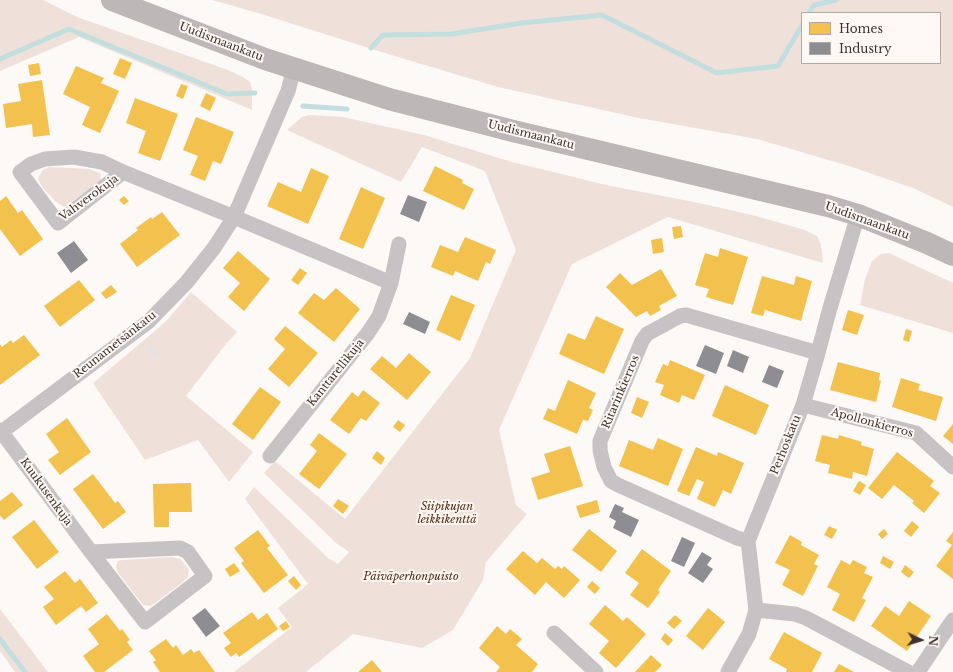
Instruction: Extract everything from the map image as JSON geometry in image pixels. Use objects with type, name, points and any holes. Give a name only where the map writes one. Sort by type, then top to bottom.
[{"type":"street","name":"Uudismaankatu","points":[[112,0],[265,59],[389,99],[513,131],[828,206],[858,215],[928,243],[953,255]]},
{"type":"street","name":"Reunametsänkatu","points":[[0,432],[148,322],[186,283],[214,248],[234,217],[288,91],[294,68]]},
{"type":"street","name":"Vahverokuja","points":[[123,172],[58,223],[20,172],[31,164],[45,159],[74,157],[102,162],[234,217]]},
{"type":"street","name":"Perhoskatu","points":[[728,672],[749,634],[756,610],[748,541],[803,405],[858,215]]},
{"type":"street","points":[[234,217],[391,283]]},
{"type":"street","name":"Kanttarellikuja","points":[[270,456],[368,333],[379,316],[391,283],[399,244]]},
{"type":"street","name":"Ritarinkierros","points":[[748,541],[737,538],[611,481],[604,467],[600,450],[600,441],[642,342],[647,334],[680,316],[686,316],[818,353]]},
{"type":"street","name":"Apollonkierros","points":[[803,405],[916,433],[953,467]]},
{"type":"street","name":"Kuukusenkuja","points":[[0,432],[90,552],[145,622],[205,576],[188,552],[180,548],[90,552]]},
{"type":"street","points":[[756,610],[795,614],[806,618],[908,672]]},
{"type":"street","points":[[918,672],[953,620]]},
{"type":"street","points":[[554,633],[596,672]]},
{"type":"green space","points":[[0,0],[43,0],[77,17],[228,70],[250,82],[252,88],[252,110],[79,37],[0,71]]},
{"type":"green space","points":[[212,0],[953,0],[953,207],[913,188],[849,166],[757,139],[639,118],[498,87]]},
{"type":"green space","points":[[309,115],[343,117],[424,135],[512,162],[606,185],[756,216],[805,230],[817,236],[821,245],[823,263],[668,217],[572,264],[499,430],[516,505],[527,514],[486,562],[483,580],[453,630],[422,648],[353,634],[306,672],[234,672],[292,627],[278,608],[308,584],[245,499],[254,487],[328,558],[338,564],[349,552],[336,543],[264,473],[275,461],[345,519],[470,358],[516,250],[485,171],[422,147],[401,182],[287,130],[302,117]]},
{"type":"green space","points":[[49,167],[90,169],[101,174],[100,182],[64,207],[55,201],[42,187],[38,178],[43,170]]},
{"type":"green space","points":[[889,253],[953,283],[953,333],[860,305],[865,279],[872,261],[881,254]]},
{"type":"green space","points":[[191,292],[237,332],[186,396],[253,452],[229,482],[198,440],[145,460],[93,383],[168,319]]},
{"type":"green space","points":[[172,557],[180,559],[189,569],[188,577],[151,606],[143,605],[118,573],[116,567],[118,561],[122,560]]},
{"type":"green space","points":[[0,609],[48,672],[15,672],[0,651]]},
{"type":"building: Homes","points":[[120,58],[132,63],[125,79],[113,74]]},
{"type":"building: Homes","points":[[39,63],[41,74],[30,76],[28,65]]},
{"type":"building: Homes","points":[[76,66],[104,78],[101,83],[119,91],[100,133],[82,125],[90,107],[63,94]]},
{"type":"building: Homes","points":[[42,80],[50,135],[33,137],[32,124],[6,128],[3,104],[21,101],[18,84]]},
{"type":"building: Homes","points":[[181,84],[188,86],[183,99],[176,96]]},
{"type":"building: Homes","points":[[206,93],[216,98],[210,111],[200,106]]},
{"type":"building: Homes","points":[[135,98],[178,114],[160,161],[138,153],[146,131],[126,123]]},
{"type":"building: Homes","points":[[196,117],[234,132],[221,164],[213,161],[205,181],[190,175],[198,156],[183,150]]},
{"type":"building: Homes","points":[[435,166],[463,180],[462,183],[474,189],[464,210],[423,191]]},
{"type":"building: Homes","points":[[311,168],[329,176],[308,224],[267,206],[278,182],[301,192]]},
{"type":"building: Homes","points":[[361,187],[385,198],[363,249],[339,239]]},
{"type":"building: Homes","points":[[6,196],[18,213],[22,210],[43,239],[20,256],[0,229],[0,201]]},
{"type":"building: Homes","points":[[124,196],[129,201],[124,205],[119,200]]},
{"type":"building: Homes","points":[[162,212],[180,235],[137,267],[120,244],[138,230],[136,228],[151,217],[152,219]]},
{"type":"building: Homes","points":[[681,226],[683,237],[674,239],[672,227]]},
{"type":"building: Homes","points":[[465,237],[496,250],[490,264],[486,262],[478,281],[455,271],[453,276],[431,267],[440,245],[458,252]]},
{"type":"building: Homes","points":[[662,238],[664,252],[653,254],[651,240]]},
{"type":"building: Homes","points":[[720,248],[748,257],[733,305],[706,297],[709,289],[695,285],[705,253],[718,257]]},
{"type":"building: Homes","points":[[238,251],[270,279],[244,311],[228,297],[240,283],[223,268]]},
{"type":"building: Homes","points":[[300,268],[307,273],[298,285],[291,280]]},
{"type":"building: Homes","points":[[661,269],[677,296],[659,306],[661,310],[650,316],[647,311],[636,317],[606,287],[620,273],[632,285]]},
{"type":"building: Homes","points":[[762,276],[794,285],[796,276],[812,281],[801,321],[765,310],[763,316],[751,313]]},
{"type":"building: Homes","points":[[79,280],[95,300],[60,327],[44,306]]},
{"type":"building: Homes","points":[[111,285],[117,292],[106,299],[101,293]]},
{"type":"building: Homes","points":[[336,288],[360,309],[334,342],[298,313],[314,293],[324,300]]},
{"type":"building: Homes","points":[[451,295],[475,305],[460,341],[436,330]]},
{"type":"building: Homes","points":[[848,310],[864,315],[857,335],[842,330]]},
{"type":"building: Homes","points":[[596,316],[624,329],[604,374],[559,354],[568,333],[585,340]]},
{"type":"building: Homes","points":[[285,326],[318,353],[289,387],[268,369],[285,349],[274,339]]},
{"type":"building: Homes","points":[[906,329],[912,331],[909,342],[903,340]]},
{"type":"building: Homes","points":[[24,335],[40,355],[0,385],[0,344],[2,347],[11,340],[13,343]]},
{"type":"building: Homes","points":[[409,353],[431,372],[407,400],[370,369],[382,356],[396,368]]},
{"type":"building: Homes","points":[[670,360],[705,375],[694,400],[682,395],[679,403],[660,395],[664,385],[655,382],[663,364],[668,366]]},
{"type":"building: Homes","points":[[838,362],[880,373],[879,380],[881,381],[876,402],[830,390]]},
{"type":"building: Homes","points":[[901,378],[920,384],[918,390],[943,397],[936,421],[892,407]]},
{"type":"building: Homes","points":[[568,380],[596,393],[589,408],[593,410],[588,421],[583,420],[577,434],[543,419],[548,408],[555,411]]},
{"type":"building: Homes","points":[[725,385],[769,405],[756,435],[712,416]]},
{"type":"building: Homes","points":[[260,387],[281,402],[253,440],[232,424]]},
{"type":"building: Homes","points":[[363,390],[380,403],[366,421],[361,418],[349,434],[330,420],[352,392],[358,397]]},
{"type":"building: Homes","points":[[637,397],[649,402],[642,418],[631,413]]},
{"type":"building: Homes","points":[[67,418],[91,452],[60,475],[48,460],[59,452],[46,434]]},
{"type":"building: Homes","points":[[398,420],[405,425],[400,432],[393,427]]},
{"type":"building: Homes","points":[[953,424],[953,444],[943,436]]},
{"type":"building: Homes","points":[[319,433],[347,454],[319,489],[299,474],[317,451],[310,445]]},
{"type":"building: Homes","points":[[822,435],[838,439],[839,435],[862,442],[861,445],[874,449],[867,476],[853,472],[852,479],[828,473],[830,465],[815,461]]},
{"type":"building: Homes","points":[[658,438],[683,449],[668,486],[619,466],[629,440],[653,450]]},
{"type":"building: Homes","points":[[570,446],[583,486],[538,500],[531,478],[550,472],[544,454]]},
{"type":"building: Homes","points":[[696,447],[717,456],[718,452],[744,463],[731,494],[723,490],[715,507],[697,499],[704,482],[697,479],[689,496],[677,491]]},
{"type":"building: Homes","points":[[377,451],[385,458],[381,465],[372,458]]},
{"type":"building: Homes","points":[[897,452],[934,481],[930,486],[940,493],[924,513],[912,503],[914,501],[894,485],[882,499],[868,488]]},
{"type":"building: Homes","points":[[93,474],[115,503],[118,501],[126,512],[103,529],[73,489]]},
{"type":"building: Homes","points":[[859,481],[866,485],[860,495],[853,491]]},
{"type":"building: Homes","points":[[191,483],[192,512],[169,512],[169,527],[154,527],[153,484]]},
{"type":"building: Homes","points":[[12,492],[23,505],[4,520],[0,515],[0,501]]},
{"type":"building: Homes","points":[[338,499],[349,506],[343,514],[333,506]]},
{"type":"building: Homes","points":[[597,500],[600,512],[580,518],[576,506]]},
{"type":"building: Homes","points":[[34,520],[59,552],[37,569],[12,537]]},
{"type":"building: Homes","points":[[912,521],[919,527],[911,537],[904,531]]},
{"type":"building: Homes","points":[[829,526],[837,530],[832,539],[824,535]]},
{"type":"building: Homes","points":[[589,529],[617,551],[601,572],[572,550]]},
{"type":"building: Homes","points":[[884,529],[888,534],[882,539],[878,534]]},
{"type":"building: Homes","points":[[258,530],[270,546],[267,548],[288,575],[264,593],[241,563],[244,561],[234,548]]},
{"type":"building: Homes","points":[[953,532],[953,579],[936,566],[952,545],[946,541]]},
{"type":"building: Homes","points":[[790,535],[802,542],[801,545],[819,555],[814,564],[818,566],[803,596],[782,585],[790,570],[775,563]]},
{"type":"building: Homes","points":[[642,549],[671,571],[658,590],[660,592],[648,608],[630,595],[639,583],[625,573]]},
{"type":"building: Homes","points":[[523,551],[537,563],[542,558],[555,569],[558,566],[562,569],[564,566],[580,580],[564,598],[546,582],[535,595],[506,569]]},
{"type":"building: Homes","points":[[883,556],[894,562],[890,569],[880,563]]},
{"type":"building: Homes","points":[[841,560],[850,565],[853,560],[867,567],[864,573],[873,577],[862,598],[866,600],[854,622],[832,610],[840,594],[827,587]]},
{"type":"building: Homes","points":[[234,563],[240,571],[230,577],[225,569]]},
{"type":"building: Homes","points":[[905,565],[914,572],[909,578],[901,572]]},
{"type":"building: Homes","points":[[65,571],[75,583],[80,579],[98,603],[86,612],[81,606],[56,625],[43,607],[54,599],[44,587]]},
{"type":"building: Homes","points":[[294,576],[301,585],[296,590],[288,581]]},
{"type":"building: Homes","points":[[592,581],[600,588],[595,594],[587,587]]},
{"type":"building: Homes","points":[[909,601],[931,616],[907,651],[871,626],[885,606],[899,616]]},
{"type":"building: Homes","points":[[605,605],[623,621],[627,617],[646,634],[616,668],[599,653],[609,641],[589,624]]},
{"type":"building: Homes","points":[[708,608],[725,622],[703,650],[686,636]]},
{"type":"building: Homes","points":[[252,612],[258,620],[267,613],[278,629],[239,657],[236,653],[231,657],[224,648],[231,643],[223,633]]},
{"type":"building: Homes","points":[[107,614],[120,631],[122,629],[130,640],[127,642],[133,650],[104,672],[95,672],[83,656],[99,644],[88,629]]},
{"type":"building: Homes","points":[[675,615],[682,621],[674,629],[667,623]]},
{"type":"building: Homes","points":[[286,621],[290,627],[283,631],[279,626]]},
{"type":"building: Homes","points":[[497,626],[506,634],[510,629],[522,639],[516,645],[538,664],[532,672],[496,672],[500,667],[479,648]]},
{"type":"building: Homes","points":[[784,632],[822,653],[812,672],[786,672],[787,669],[769,659]]},
{"type":"building: Homes","points":[[665,633],[673,640],[668,646],[661,639]]},
{"type":"building: Homes","points":[[166,639],[173,648],[176,645],[183,655],[191,649],[194,653],[199,650],[215,672],[160,672],[153,662],[156,660],[149,651]]},
{"type":"building: Homes","points":[[651,655],[662,665],[655,672],[635,672]]},
{"type":"building: Homes","points":[[372,660],[382,672],[358,672]]},
{"type":"building: Homes","points":[[839,664],[854,672],[834,672]]},
{"type":"building: Industry","points":[[408,195],[427,202],[419,222],[400,214]]},
{"type":"building: Industry","points":[[74,241],[88,260],[71,273],[57,253]]},
{"type":"building: Industry","points":[[409,312],[430,322],[425,334],[403,324]]},
{"type":"building: Industry","points":[[705,345],[724,353],[716,374],[696,366]]},
{"type":"building: Industry","points":[[733,350],[749,357],[743,373],[727,366]]},
{"type":"building: Industry","points":[[769,365],[784,371],[777,388],[762,382]]},
{"type":"building: Industry","points":[[615,504],[624,508],[622,512],[639,520],[631,537],[613,528],[616,521],[609,517]]},
{"type":"building: Industry","points":[[682,537],[695,543],[684,567],[671,561]]},
{"type":"building: Industry","points":[[702,552],[712,558],[707,565],[713,569],[703,583],[688,573]]},
{"type":"building: Industry","points":[[205,608],[220,626],[206,637],[192,618]]},
{"type":"building: Other","points":[[152,345],[159,353],[154,357],[147,348]]},
{"type":"waterway","points":[[810,12],[814,5],[836,0]]},
{"type":"waterway","points":[[371,48],[383,35],[451,34],[522,23],[602,15],[717,73],[778,66],[801,27]]},
{"type":"waterway","points":[[0,59],[69,29],[227,94],[255,93]]},
{"type":"waterway","points":[[303,106],[347,109]]},
{"type":"waterway","points":[[0,639],[25,672]]},
{"type":"park label","name":"Siipikujan leikkikenttä","points":[[447,513]]},
{"type":"park label","name":"Päiväperhonpuisto","points":[[411,577]]}]
